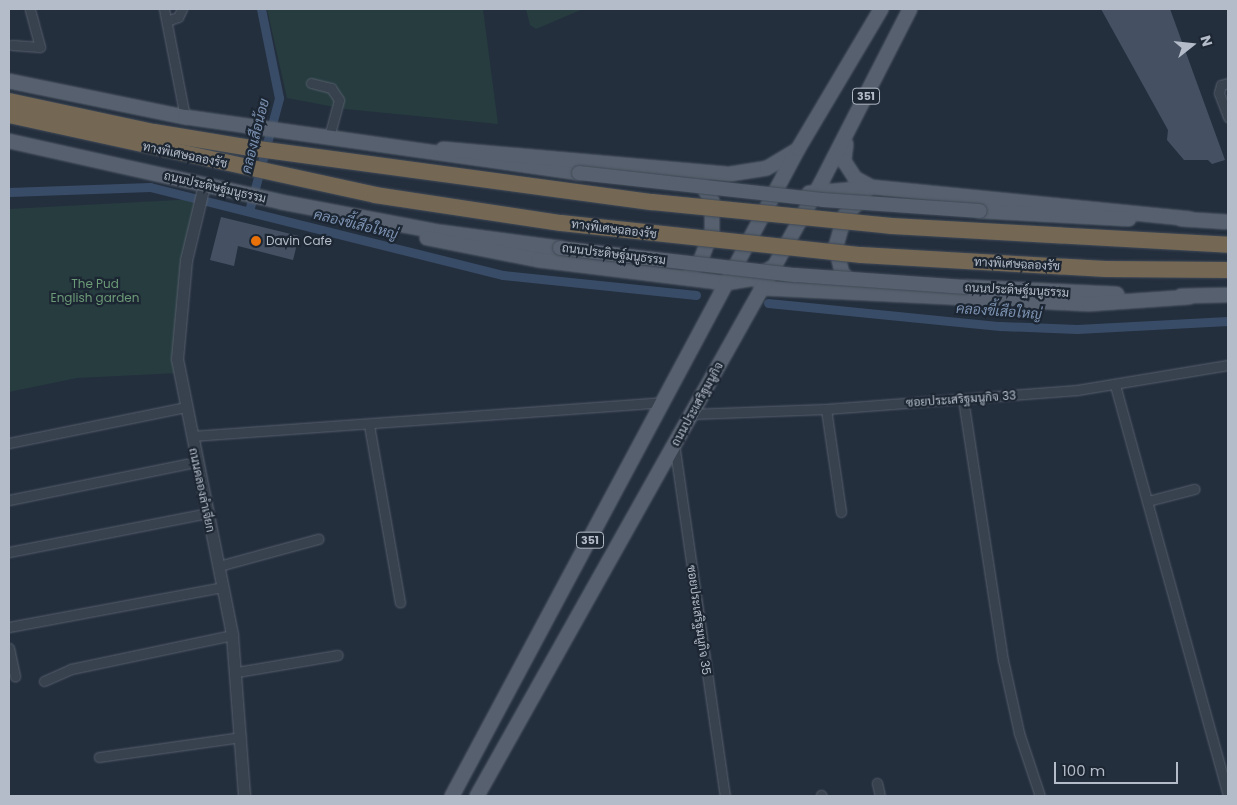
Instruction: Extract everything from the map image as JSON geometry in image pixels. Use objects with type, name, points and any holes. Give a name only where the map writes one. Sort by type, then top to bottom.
[{"type":"highway","name":"ทางพิเศษฉลองรัช","points":[[9,101],[154,132],[251,148],[652,202],[892,226],[1228,245]]},
{"type":"highway","name":"ทางพิเศษฉลองรัช","points":[[9,114],[375,195],[562,223],[862,255],[1106,269],[1228,270]]},
{"type":"main road","name":"351","points":[[452,796],[726,283],[769,208],[798,149],[881,9]]},
{"type":"main road","name":"ถนนประเสริฐมนูกิจ","points":[[477,796],[761,288],[776,265],[850,128],[910,9]]},
{"type":"main road","points":[[9,81],[185,117],[579,173],[823,200],[980,211],[1189,219]]},
{"type":"main road","points":[[850,128],[844,161],[855,178],[878,188]]},
{"type":"main road","name":"ถนนประดิษฐ์มนูธรรม","points":[[9,141],[201,194],[253,196],[357,216],[560,248],[795,275],[966,287],[1190,297],[1228,295]]},
{"type":"main road","points":[[390,146],[481,150],[684,171],[748,173],[772,166],[798,149]]},
{"type":"main road","points":[[676,276],[693,270],[700,262],[712,230],[714,211],[704,187],[684,171]]},
{"type":"main road","points":[[878,188],[852,205],[845,215],[836,246],[837,261],[851,283],[880,294]]},
{"type":"main road","points":[[769,208],[816,192],[878,188],[1228,222]]},
{"type":"main road","points":[[357,216],[437,241],[538,260],[726,283],[752,279],[776,265]]},
{"type":"main road","points":[[761,288],[1089,304],[1190,297]]},
{"type":"street","points":[[12,45],[40,47],[30,9]]},
{"type":"street","points":[[164,9],[185,117]]},
{"type":"street","points":[[167,21],[178,17],[182,9]]},
{"type":"street","points":[[311,83],[331,88],[339,100],[328,137]]},
{"type":"street","points":[[1228,83],[1221,86],[1219,93],[1228,117]]},
{"type":"street","name":"ถนนคลองลำเจียก","points":[[201,194],[186,260],[177,351],[196,462],[232,635],[237,672],[244,796]]},
{"type":"street","name":"ซอยประเสริฐมนูกิจ 33","points":[[691,414],[826,409],[1115,385],[1228,366]]},
{"type":"street","points":[[1115,385],[1228,795]]},
{"type":"street","points":[[963,398],[1003,660],[1019,733],[1040,796]]},
{"type":"street","points":[[192,436],[662,402]]},
{"type":"street","points":[[9,443],[186,407]]},
{"type":"street","points":[[826,409],[841,512]]},
{"type":"street","points":[[369,424],[400,602]]},
{"type":"street","name":"ซอยประเสริฐมนูกิจ 35","points":[[674,443],[725,796]]},
{"type":"street","points":[[9,500],[196,462]]},
{"type":"street","points":[[1148,501],[1194,489]]},
{"type":"street","points":[[9,552],[207,513]]},
{"type":"street","points":[[219,566],[318,539]]},
{"type":"street","points":[[9,628],[222,587]]},
{"type":"street","points":[[44,681],[71,669],[232,635]]},
{"type":"street","points":[[9,648],[15,676]]},
{"type":"street","points":[[237,672],[338,655]]},
{"type":"street","points":[[99,757],[241,737]]},
{"type":"street","points":[[877,783],[880,796]]},
{"type":"green space","points":[[267,9],[483,9],[498,124],[345,109],[287,98]]},
{"type":"green space","points":[[526,9],[583,9],[536,29],[530,25]]},
{"type":"green space","name":"The Pud English garden","points":[[196,199],[179,373],[77,378],[9,392],[9,209]]},
{"type":"building","points":[[1101,9],[1170,9],[1225,160],[1212,164],[1208,160],[1184,160],[1167,140],[1168,130]]},
{"type":"building","name":"Davin Cafe","points":[[221,217],[299,236],[293,260],[238,246],[234,266],[210,260]]},
{"type":"waterway","name":"คลองเสือน้อย","points":[[249,211],[279,98],[261,9]]},
{"type":"waterway","name":"คลองขี้เสือใหญ่","points":[[9,192],[150,187],[503,275],[696,295]]},
{"type":"waterway","name":"คลองขี้เสือใหญ่","points":[[768,303],[1000,326],[1077,329],[1228,321]]},
{"type":"place","name":"Davin Cafe","points":[[256,241]]}]
